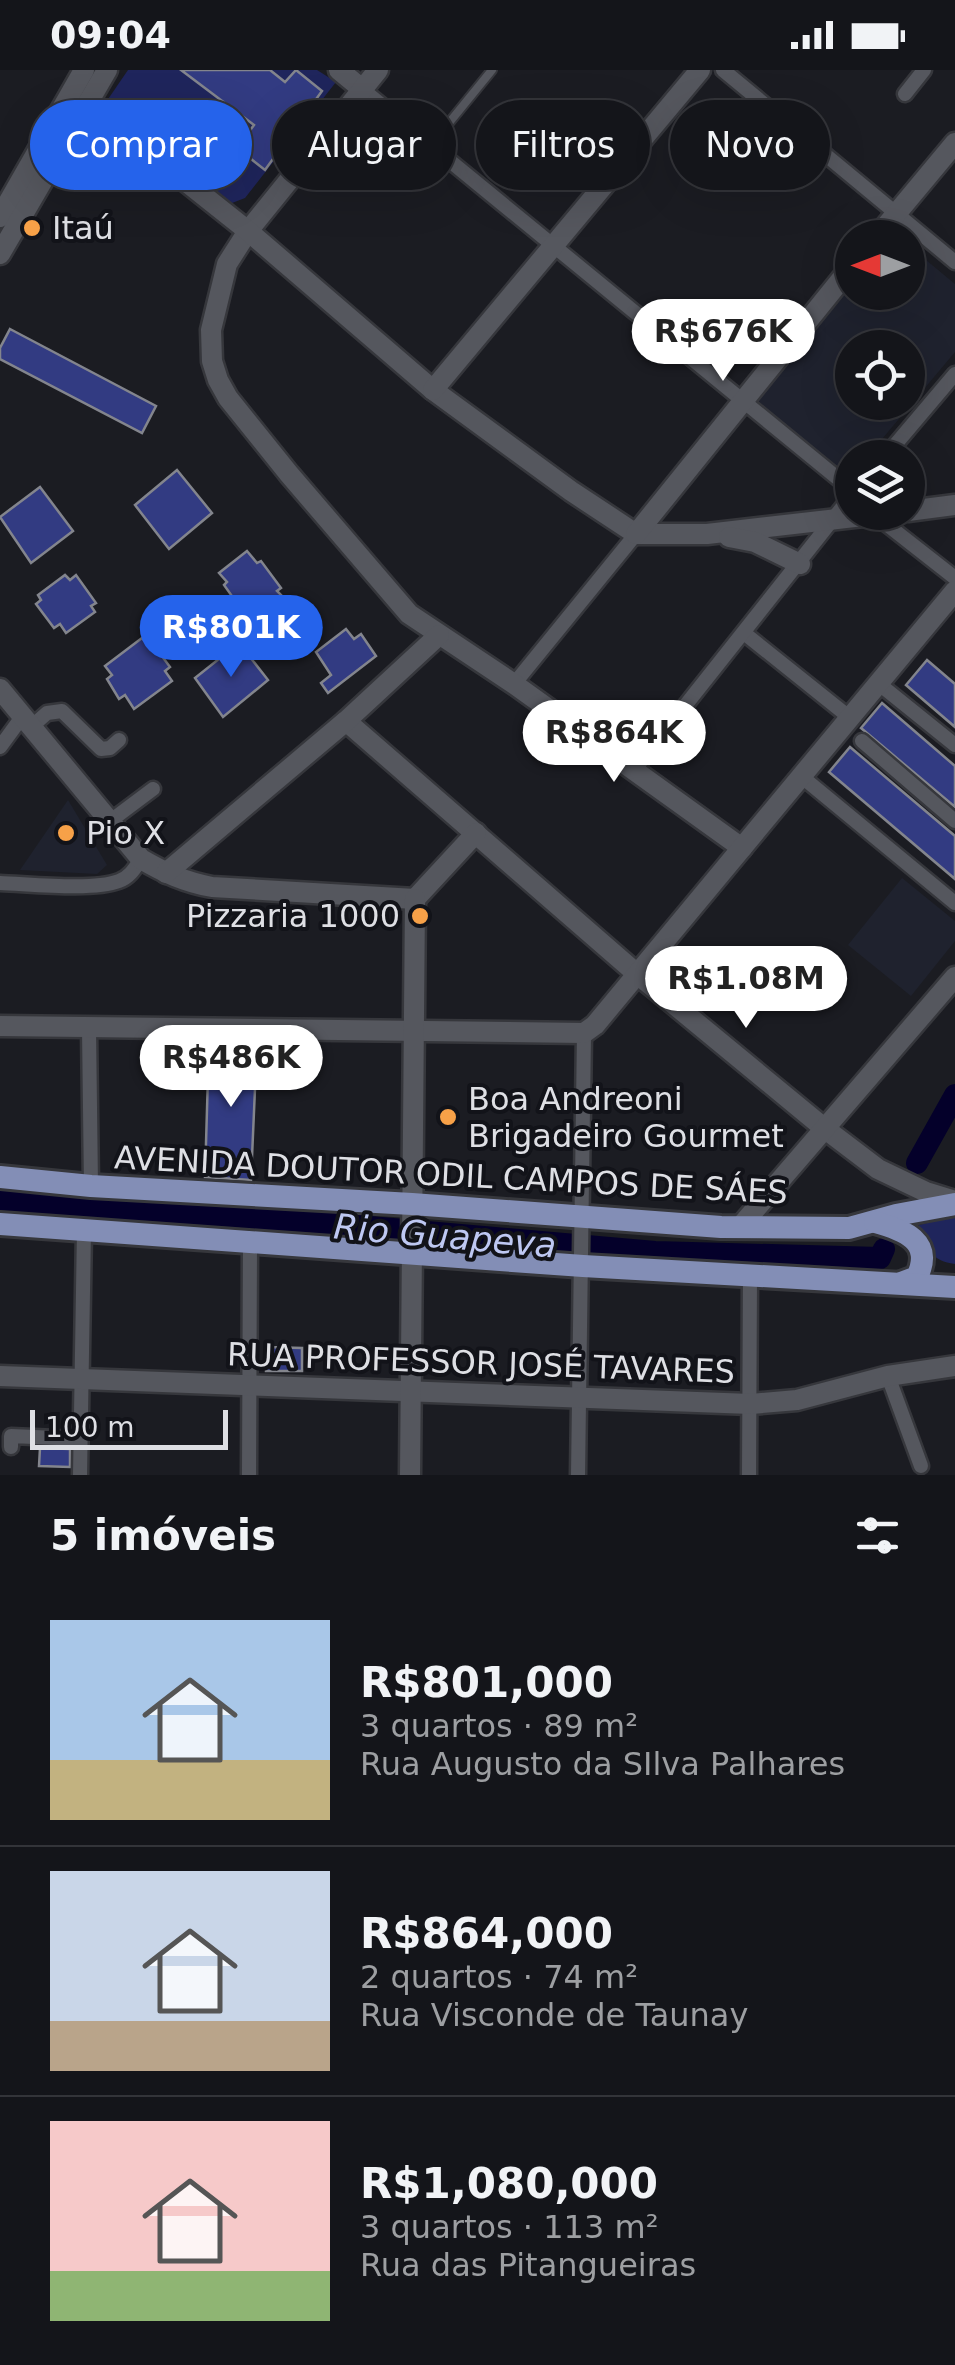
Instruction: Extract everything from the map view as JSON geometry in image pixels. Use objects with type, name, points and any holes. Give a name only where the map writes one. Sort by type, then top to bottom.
[{"type":"main road","name":"AVENIDA DOUTOR ODIL CAMPOS DE SÁES","points":[[0,1177],[413,1230],[583,1261],[955,1286]]},
{"type":"main road","name":"AVENIDA DOUTOR ODIL CAMPOS DE SÁES","points":[[0,1224],[250,1242],[413,1230],[584,1224],[849,1228],[955,1203]]},
{"type":"main road","points":[[886,1218],[912,1236],[920,1249],[923,1263],[916,1277],[902,1283]]},
{"type":"street","points":[[86,100],[88,70]]},
{"type":"street","points":[[0,216],[88,70]]},
{"type":"street","points":[[89,100],[107,70]]},
{"type":"street","points":[[338,70],[375,100]]},
{"type":"street","points":[[378,70],[248,231],[227,264],[211,330],[212,361],[218,380],[289,474],[409,614],[635,769],[742,848]]},
{"type":"street","points":[[433,390],[700,70]]},
{"type":"street","points":[[723,70],[955,262]]},
{"type":"street","points":[[905,94],[924,70]]},
{"type":"street","points":[[891,220],[955,143]]},
{"type":"street","points":[[456,166],[835,479]]},
{"type":"street","points":[[0,254],[37,190]]},
{"type":"street","points":[[196,190],[433,390],[570,492],[636,534],[708,534],[834,519]]},
{"type":"street","points":[[514,684],[835,287]]},
{"type":"street","points":[[899,440],[955,374]]},
{"type":"street","points":[[925,509],[955,505]]},
{"type":"street","points":[[635,769],[834,519]]},
{"type":"street","points":[[894,530],[955,578]]},
{"type":"street","points":[[708,534],[754,542],[800,564]]},
{"type":"street","points":[[0,1026],[584,1033],[595,1025],[955,590]]},
{"type":"street","points":[[744,633],[849,717]]},
{"type":"street","points":[[166,873],[346,722],[439,635]]},
{"type":"street","points":[[878,682],[955,745]]},
{"type":"street","points":[[0,689],[141,859],[166,873],[185,882],[212,887],[416,899]]},
{"type":"street","points":[[0,747],[26,723],[62,711],[102,749],[120,740]]},
{"type":"street","points":[[346,722],[824,1128],[878,1169],[955,1203]]},
{"type":"street","points":[[862,740],[955,821]]},
{"type":"street","points":[[801,776],[955,904]]},
{"type":"street","points":[[109,822],[153,789]]},
{"type":"street","points":[[410,1475],[416,899],[476,833]]},
{"type":"street","points":[[0,883],[119,882],[131,874],[141,859]]},
{"type":"street","points":[[740,1227],[955,977]]},
{"type":"street","points":[[90,1028],[91,1186]]},
{"type":"street","points":[[578,1475],[584,1033]]},
{"type":"street","points":[[80,1475],[84,1230]]},
{"type":"street","points":[[249,1475],[250,1242]]},
{"type":"street","points":[[749,1475],[750,1274]]},
{"type":"street","name":"RUA PROFESSOR JOSÉ TAVARES","points":[[0,1376],[751,1404],[798,1400],[888,1376],[955,1366]]},
{"type":"street","points":[[888,1376],[921,1466]]},
{"type":"street","points":[[11,1447],[11,1436],[80,1439]]},
{"type":"lane","points":[[456,115],[492,70]]},
{"type":"shaded area","points":[[128,70],[317,70],[336,82],[322,100],[272,100],[272,164],[252,189],[252,100],[107,100]]},
{"type":"shaded area","points":[[209,190],[251,190],[245,198],[232,203]]},
{"type":"shaded area","points":[[925,259],[955,284],[955,352],[925,388],[925,330],[835,330],[835,420],[898,420],[881,440],[835,440],[835,469],[749,399],[835,296],[835,310],[925,310]]},
{"type":"shaded area","name":"Pio X","points":[[68,800],[107,865],[97,874],[20,870]]},
{"type":"shaded area","points":[[902,878],[955,921],[955,941],[911,996],[848,945]]},
{"type":"shaded area","points":[[955,1216],[955,1264],[936,1257],[916,1232],[919,1225]]},
{"type":"building","points":[[181,70],[270,70],[285,82],[296,70],[322,91],[316,100],[272,100],[272,160],[265,170],[252,160],[252,100],[221,100]]},
{"type":"building","points":[[10,329],[156,406],[142,433],[0,359],[0,348]]},
{"type":"building","points":[[177,470],[212,513],[169,549],[135,505]]},
{"type":"building","points":[[40,487],[73,531],[31,563],[0,517]]},
{"type":"building","points":[[247,551],[257,563],[261,561],[284,598],[255,620],[247,610],[244,613],[219,573]]},
{"type":"building","points":[[65,575],[70,580],[76,575],[96,603],[91,606],[95,612],[66,633],[60,624],[54,628],[36,604],[41,600],[38,595]]},
{"type":"building","points":[[346,629],[354,639],[361,634],[376,656],[328,693],[321,683],[331,675],[316,652]]},
{"type":"building","points":[[142,638],[149,647],[153,644],[170,667],[165,671],[172,681],[134,709],[125,695],[119,699],[107,679],[112,675],[105,666]]},
{"type":"building","points":[[239,643],[268,680],[223,717],[195,678]]},
{"type":"building","points":[[927,660],[955,684],[955,727],[906,685]]},
{"type":"building","points":[[882,703],[955,766],[955,807],[861,728]]},
{"type":"building","points":[[850,747],[955,836],[955,879],[829,772]]},
{"type":"building","points":[[209,1042],[257,1043],[251,1180],[205,1177]]},
{"type":"building","points":[[266,1347],[302,1348],[302,1371],[266,1371]]},
{"type":"building","points":[[40,1448],[70,1449],[70,1467],[39,1466]]},
{"type":"waterway","name":"Rio Guapeva","points":[[917,1163],[955,1095]]},
{"type":"waterway","name":"Rio Guapeva","points":[[0,1200],[655,1252],[880,1258],[884,1249]]},
{"type":"place","name":"Itaú","points":[[32,228]]},
{"type":"place","name":"Pio X","points":[[66,833]]},
{"type":"place","name":"Pizzaria 1000","points":[[420,916]]},
{"type":"place","name":"Boa Andreoni Brigadeiro Gourmet","points":[[448,1117]]}]
